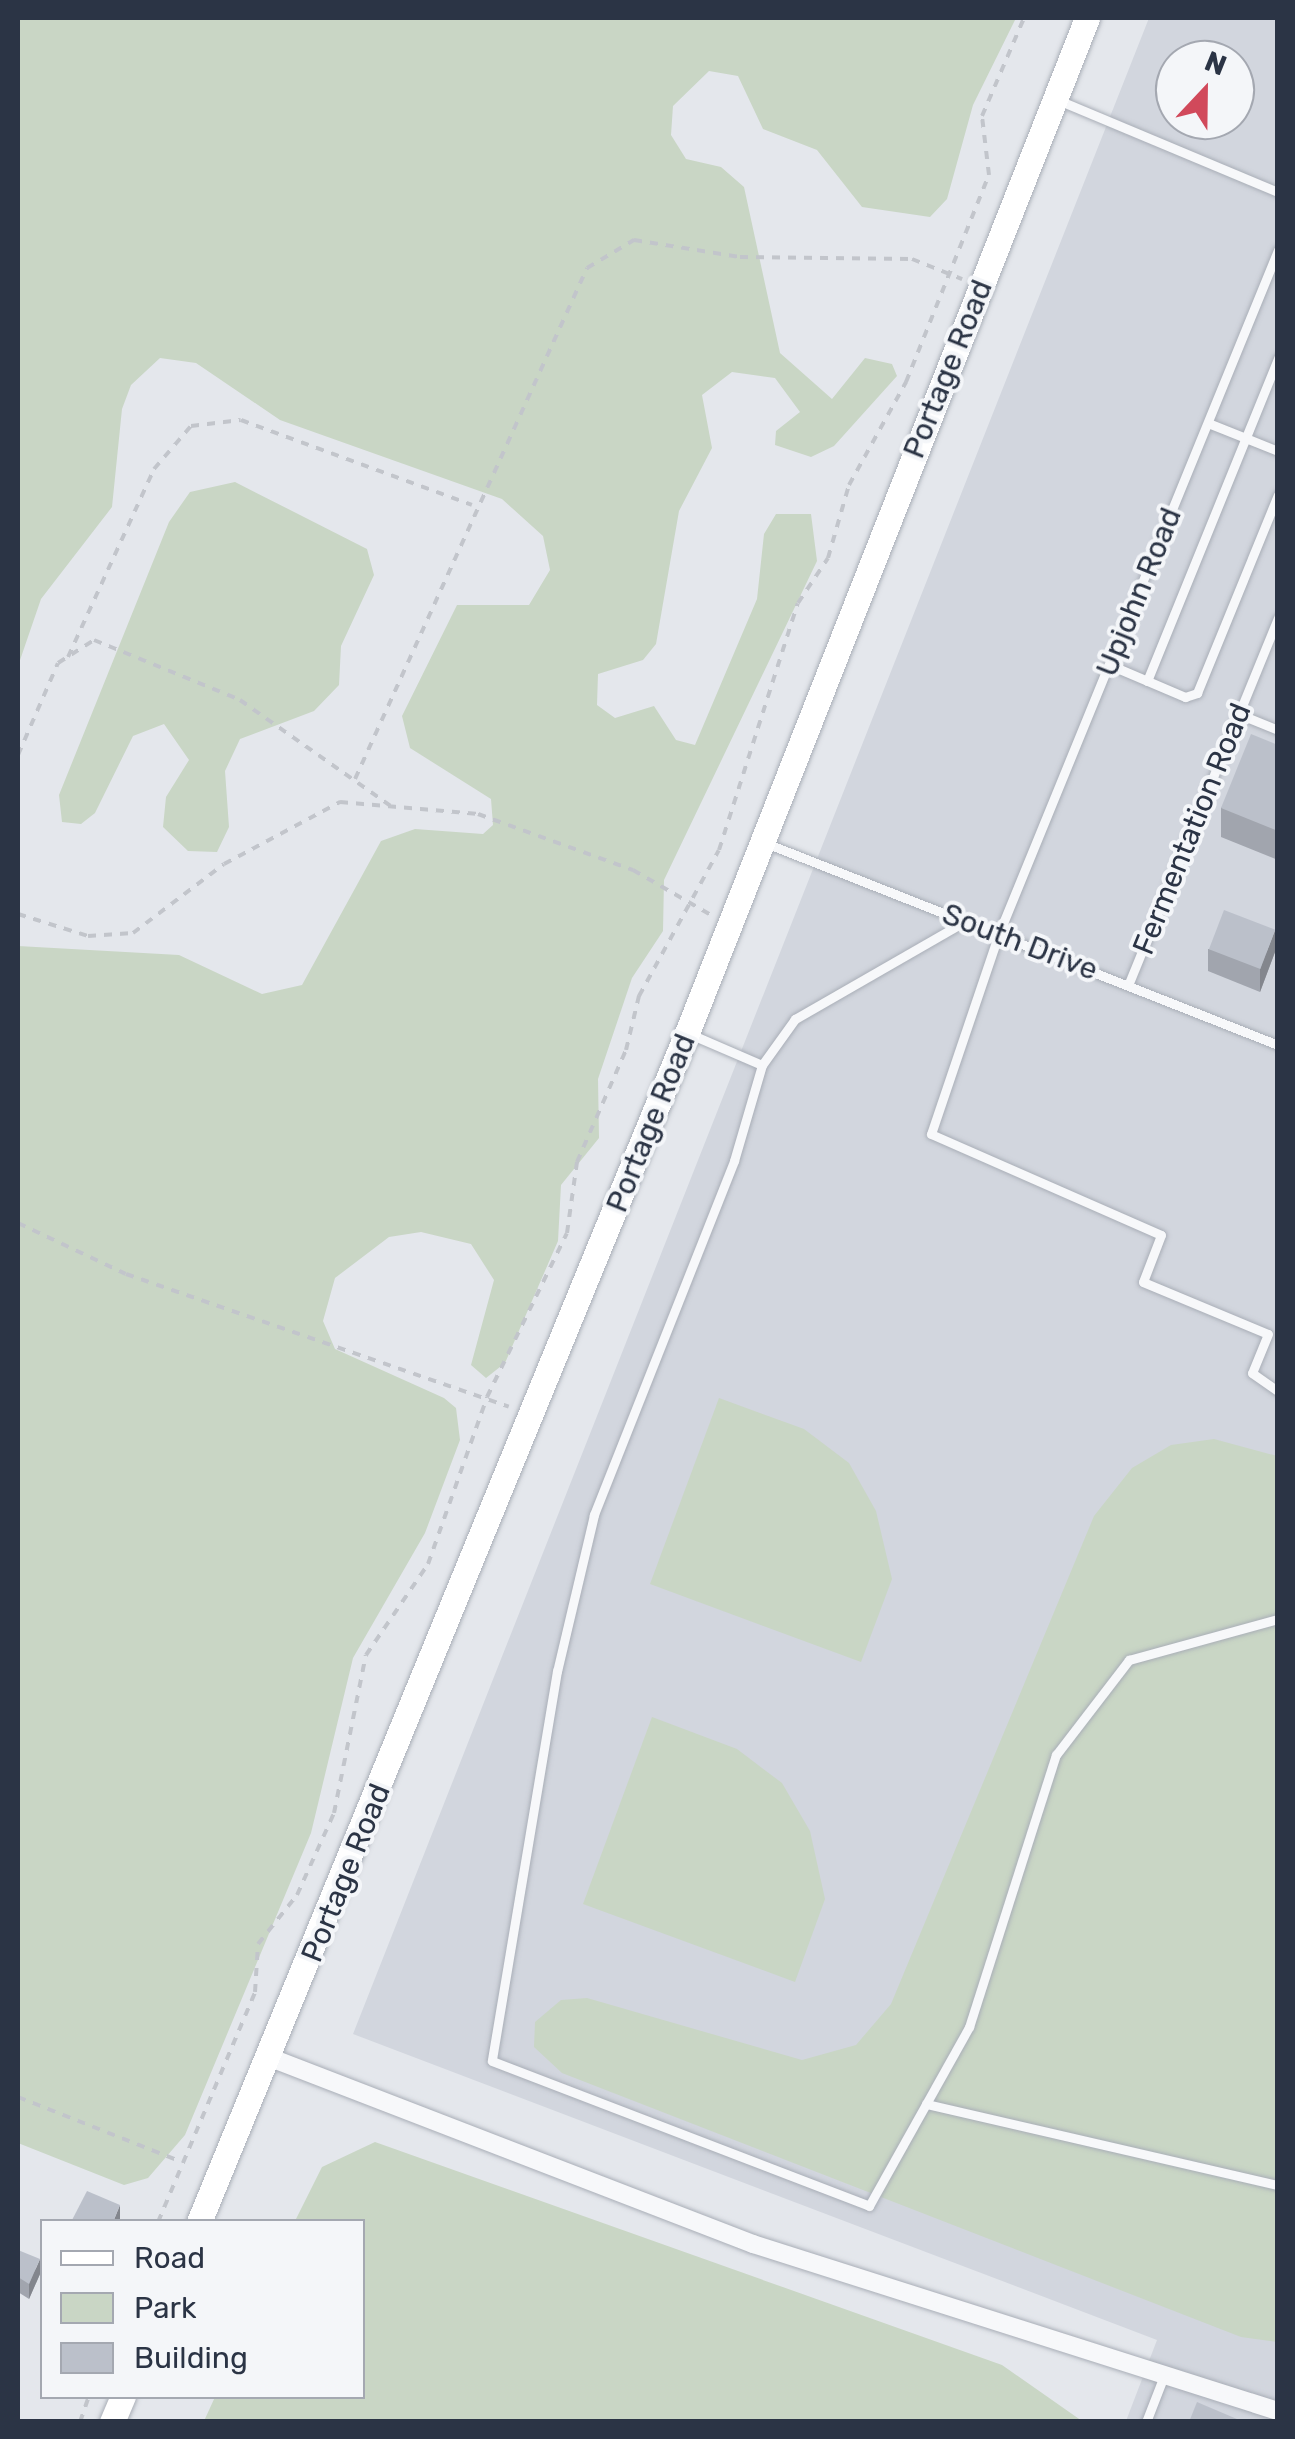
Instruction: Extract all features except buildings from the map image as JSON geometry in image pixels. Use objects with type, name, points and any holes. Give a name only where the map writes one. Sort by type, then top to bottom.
[{"type":"main road","name":"Portage Road","points":[[200,2219],[271,2058],[687,1033],[1087,18]]},
{"type":"street","points":[[271,2058],[753,2244],[1166,2370],[1278,2411]]},
{"type":"lane","points":[[1056,100],[1278,192]]},
{"type":"lane","name":"Upjohn Road","points":[[1278,250],[999,933],[931,1134],[1162,1235],[1144,1282],[1268,1334],[1252,1374],[1278,1391]]},
{"type":"lane","points":[[1147,681],[1278,358]]},
{"type":"lane","points":[[1208,423],[1278,451]]},
{"type":"lane","points":[[1110,665],[1184,697],[1197,693],[1278,495]]},
{"type":"lane","name":"Fermentation Road","points":[[1129,983],[1278,618]]},
{"type":"lane","points":[[1239,714],[1278,730]]},
{"type":"lane","name":"South Drive","points":[[760,842],[1129,983],[1278,1046]]},
{"type":"lane","points":[[964,922],[796,1018],[762,1064],[734,1161],[594,1514],[557,1671],[492,2060],[869,2206],[969,2027],[1056,1754],[1129,1660],[1278,1619]]},
{"type":"lane","points":[[687,1033],[762,1064]]},
{"type":"lane","points":[[926,2104],[1278,2185]]},
{"type":"lane","points":[[1146,2422],[1166,2370]]},
{"type":"path","points":[[159,2219],[255,1992],[258,1944],[297,1895],[334,1813],[366,1654],[428,1564],[487,1397],[567,1234],[578,1162],[639,996],[694,906],[798,603],[828,558],[849,485],[906,382],[945,272],[989,174],[982,116],[1024,18]]},
{"type":"path","points":[[355,780],[472,505],[587,268],[634,240],[740,257],[912,259],[981,287]]},
{"type":"path","points":[[18,755],[154,470],[191,426],[241,420],[472,505]]},
{"type":"path","points":[[68,657],[94,640],[240,700],[391,806]]},
{"type":"path","points":[[18,914],[88,936],[134,933],[224,864],[340,802],[478,814],[633,870],[728,926]]},
{"type":"path","points":[[18,1223],[126,1274],[487,1397],[531,1417]]},
{"type":"path","points":[[18,2097],[182,2162]]},
{"type":"shaded area","points":[[1149,18],[1277,18],[1277,2421],[1126,2421],[1157,2340],[353,2034]]},
{"type":"green space","points":[[18,18],[1016,18],[973,105],[947,199],[930,217],[862,207],[817,150],[763,129],[738,76],[709,71],[673,106],[671,135],[686,159],[721,167],[744,187],[780,353],[832,399],[865,358],[892,364],[897,376],[834,446],[811,457],[775,445],[776,431],[800,412],[775,378],[732,372],[702,395],[712,448],[679,511],[656,644],[643,660],[598,674],[597,705],[615,718],[654,706],[676,740],[695,745],[757,599],[764,534],[776,514],[811,514],[817,561],[664,880],[663,931],[632,978],[598,1079],[599,1138],[561,1185],[558,1241],[505,1363],[486,1378],[471,1365],[494,1280],[471,1244],[421,1232],[389,1237],[335,1278],[323,1321],[335,1349],[444,1398],[456,1408],[460,1440],[425,1533],[353,1658],[311,1833],[185,2135],[148,2178],[124,2185],[18,2143],[18,946],[179,955],[262,994],[302,985],[381,841],[415,829],[483,834],[493,825],[491,799],[410,748],[402,716],[457,605],[529,605],[550,570],[543,536],[502,499],[280,420],[196,363],[160,358],[131,385],[122,409],[112,507],[41,599],[18,666]]},
{"type":"green space","points":[[235,482],[367,549],[374,575],[341,646],[339,685],[314,711],[240,739],[225,771],[229,827],[217,852],[188,851],[163,827],[166,797],[189,760],[164,724],[133,736],[95,813],[81,824],[62,822],[59,795],[169,522],[190,492]]},
{"type":"green space","points":[[719,1398],[804,1429],[849,1463],[876,1511],[892,1579],[861,1662],[650,1584]]},
{"type":"green space","points":[[1214,1439],[1277,1456],[1277,2342],[1241,2337],[562,2073],[534,2047],[535,2022],[561,2000],[587,1998],[802,2060],[856,2045],[891,2004],[1094,1516],[1132,1468],[1171,1445]]},
{"type":"green space","points":[[652,1717],[737,1749],[782,1783],[810,1831],[825,1899],[795,1982],[583,1904]]},
{"type":"green space","points":[[375,2142],[1002,2365],[1082,2421],[204,2421],[214,2399],[365,2399],[365,2219],[296,2219],[322,2167]]}]
